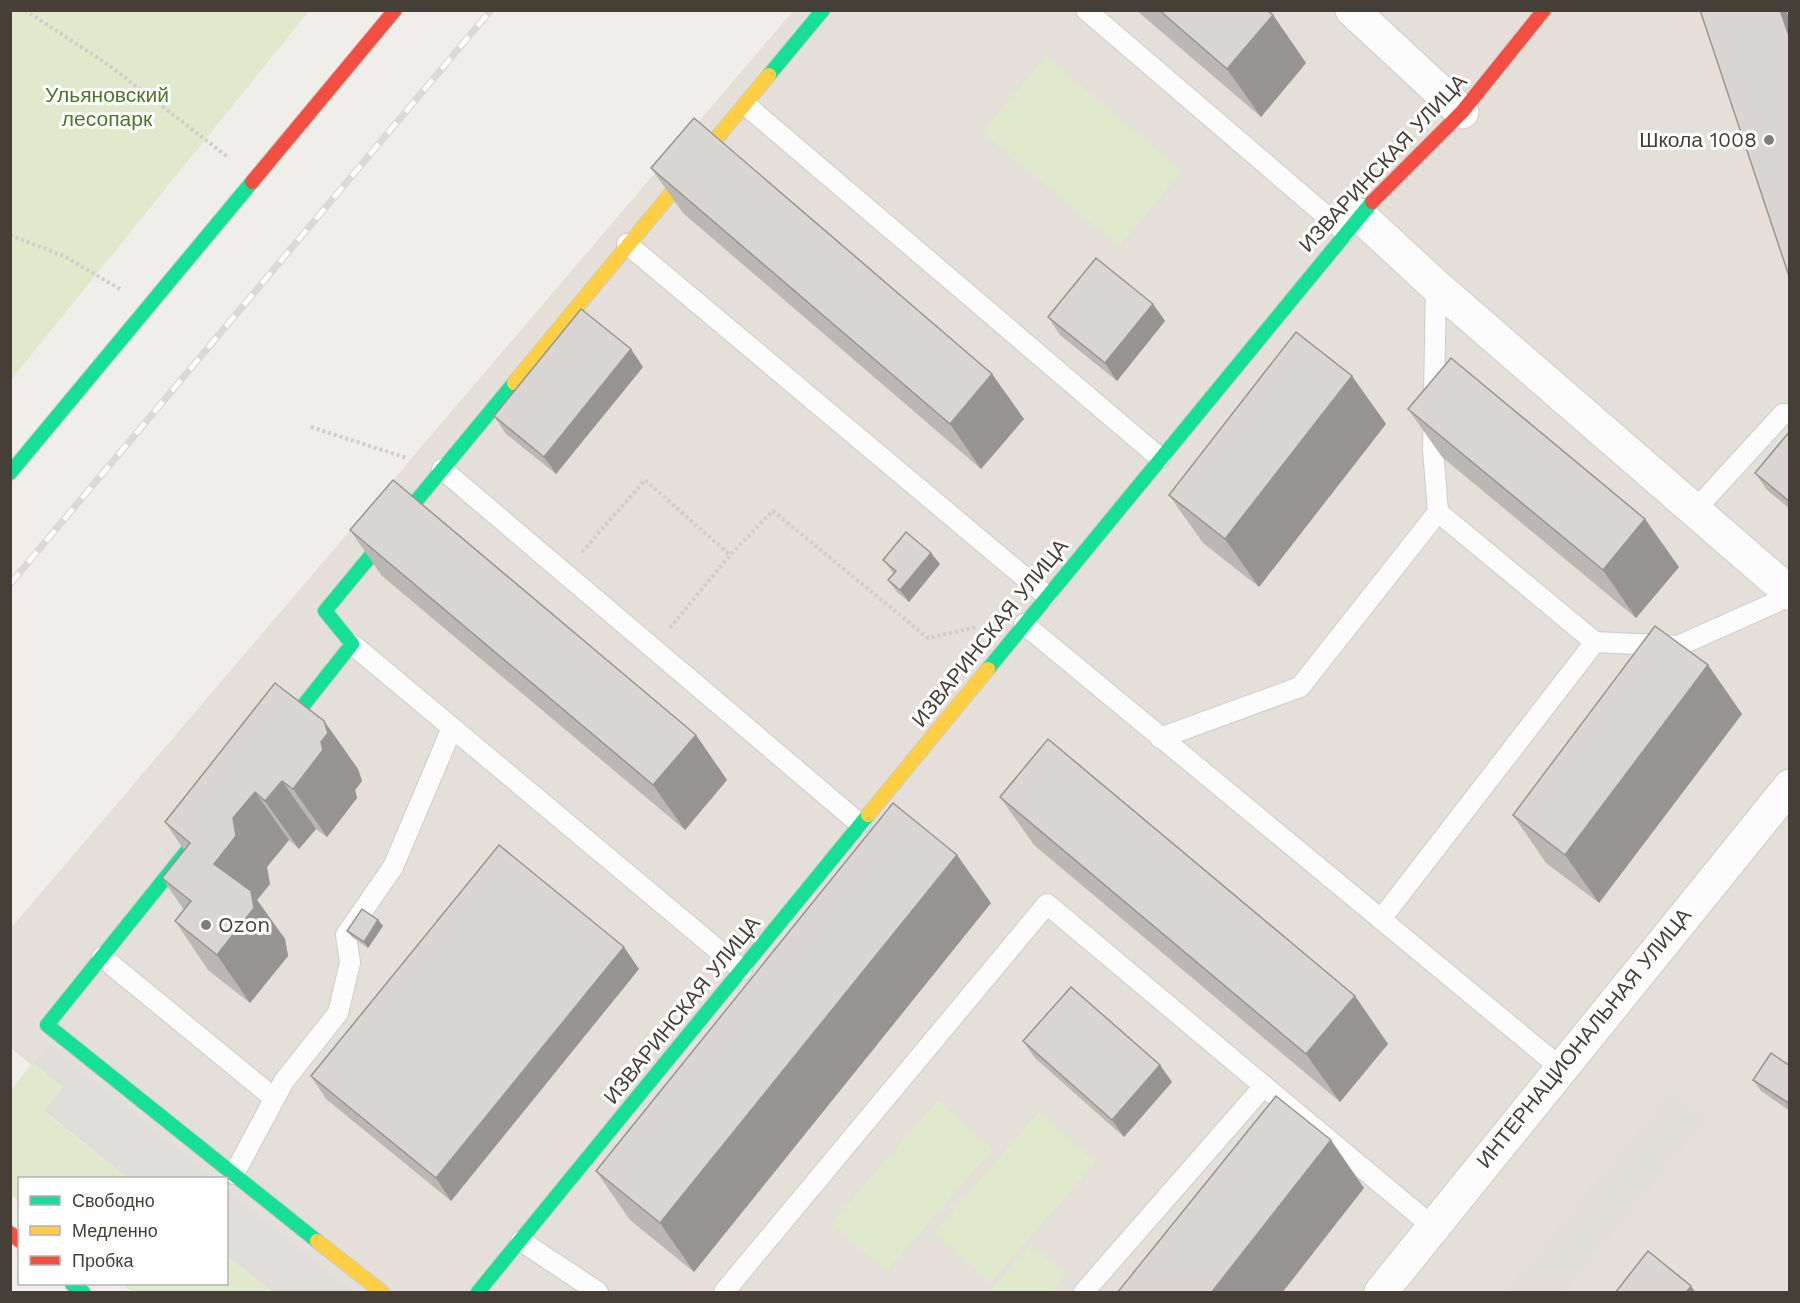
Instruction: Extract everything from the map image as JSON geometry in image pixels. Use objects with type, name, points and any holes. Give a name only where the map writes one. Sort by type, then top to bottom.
[{"type":"street","points":[[10,473],[395,10]]},
{"type":"street","points":[[264,754],[352,644],[325,611],[627,244],[747,105],[824,10]]},
{"type":"street","points":[[1352,10],[1462,112]]},
{"type":"street","name":"ИЗВАРИНСКАЯ УЛИЦА","points":[[478,1293],[1352,223],[1462,112],[1544,10]]},
{"type":"street","points":[[1352,223],[1436,286],[1790,594]]},
{"type":"street","name":"ИНТЕРНАЦИОНАЛЬНАЯ УЛИЦА","points":[[1381,1293],[1432,1226],[1790,786]]},
{"type":"street","points":[[198,837],[47,1025],[382,1293]]},
{"type":"lane","points":[[1086,10],[1352,223]]},
{"type":"lane","points":[[747,105],[1160,458]]},
{"type":"lane","points":[[627,244],[1047,596]]},
{"type":"lane","points":[[1160,738],[1300,687],[1438,512],[1433,450],[1436,286]]},
{"type":"lane","points":[[1695,510],[1783,414],[1790,414]]},
{"type":"lane","points":[[442,469],[860,824]]},
{"type":"lane","points":[[1438,512],[1595,642],[1678,646],[1790,594]]},
{"type":"lane","points":[[1029,619],[1160,738],[1561,1068]]},
{"type":"lane","points":[[1381,920],[1595,642]]},
{"type":"lane","points":[[352,644],[742,970]]},
{"type":"lane","points":[[234,1174],[284,1081],[338,1013],[350,963],[346,935],[393,867],[452,728]]},
{"type":"lane","points":[[724,1293],[1047,904],[1432,1226]]},
{"type":"lane","points":[[102,957],[274,1098]]},
{"type":"lane","points":[[1084,1293],[1264,1086]]},
{"type":"lane","points":[[521,1241],[598,1293]]},
{"type":"path","points":[[25,10],[110,66],[256,179]]},
{"type":"path","points":[[10,235],[64,256],[149,306]]},
{"type":"path","points":[[311,427],[442,469]]},
{"type":"path","points":[[564,573],[645,480],[730,555]]},
{"type":"path","points":[[653,649],[730,555],[773,511],[928,638],[1029,619]]},
{"type":"shaded area","points":[[793,11],[1789,11],[1789,1292],[307,1292],[228,1227],[228,1177],[168,1177],[11,1048],[11,928]]},
{"type":"shaded area","points":[[50,1045],[213,1177],[127,1177],[44,1111],[63,1087],[33,1062]]},
{"type":"shaded area","points":[[1671,1091],[1706,1120],[1564,1292],[1505,1292]]},
{"type":"shaded area","points":[[228,1191],[353,1292],[273,1292],[228,1257]]},
{"type":"green space","name":"Ульяновский лесопарк","points":[[10,11],[309,11],[11,380]]},
{"type":"green space","points":[[1046,56],[1182,171],[1119,247],[982,132]]},
{"type":"green space","points":[[33,1062],[63,1087],[44,1112],[127,1177],[18,1177],[18,1200],[11,1194],[11,1090]]},
{"type":"green space","points":[[938,1100],[993,1149],[886,1272],[831,1223]]},
{"type":"green space","points":[[1039,1112],[1096,1162],[990,1283],[934,1233]]},
{"type":"green space","points":[[1031,1244],[1066,1275],[1051,1292],[989,1292]]},
{"type":"green space","points":[[228,1257],[273,1292],[132,1292],[122,1285],[228,1285]]},
{"type":"building","points":[[1159,10],[1267,10],[1273,15],[1227,69]]},
{"type":"building","name":"Школа 1008","points":[[1700,10],[1780,10],[1790,39],[1790,279]]},
{"type":"building","points":[[694,118],[992,374],[950,424],[651,168]]},
{"type":"building","points":[[1096,258],[1153,304],[1105,363],[1048,317]]},
{"type":"building","points":[[581,309],[631,349],[544,457],[494,416]]},
{"type":"building","points":[[1296,332],[1352,376],[1225,539],[1169,495]]},
{"type":"building","points":[[1451,358],[1645,519],[1603,570],[1408,409]]},
{"type":"building","points":[[1790,431],[1790,502],[1755,473]]},
{"type":"building","points":[[393,480],[696,735],[653,785],[350,530]]},
{"type":"building","points":[[906,532],[931,553],[900,590],[888,580],[896,571],[883,560]]},
{"type":"building","points":[[1655,626],[1708,665],[1565,855],[1513,815]]},
{"type":"building","points":[[275,683],[324,721],[328,733],[321,742],[323,750],[293,789],[282,781],[265,801],[255,792],[233,818],[236,836],[214,864],[251,891],[254,908],[217,955],[175,921],[191,901],[162,878],[190,843],[165,822]]},
{"type":"building","points":[[1048,739],[1355,996],[1306,1054],[1000,797]]},
{"type":"building","points":[[893,803],[957,855],[660,1223],[596,1171]]},
{"type":"building","points":[[499,845],[624,947],[436,1178],[311,1076]]},
{"type":"building","points":[[362,909],[378,920],[364,942],[347,931]]},
{"type":"building","points":[[1071,987],[1160,1065],[1112,1120],[1023,1041]]},
{"type":"building","points":[[1771,1053],[1790,1066],[1790,1104],[1753,1080]]},
{"type":"building","points":[[1276,1096],[1331,1140],[1211,1293],[1117,1293]]},
{"type":"building","points":[[1648,1251],[1691,1286],[1686,1293],[1615,1293]]},
{"type":"railway","points":[[10,584],[491,10]]},
{"type":"traffic: fast","points":[[769,75],[823,10]]},
{"type":"traffic: fast","points":[[10,473],[252,182]]},
{"type":"traffic: fast","points":[[988,669],[1372,202]]},
{"type":"traffic: fast","points":[[276,740],[352,644],[325,611],[514,383]]},
{"type":"traffic: fast","points":[[478,1292],[868,815]]},
{"type":"traffic: fast","points":[[191,846],[47,1025],[317,1241]]},
{"type":"traffic: fast","points":[[73,1285],[83,1292]]},
{"type":"traffic: slow","points":[[514,383],[769,75]]},
{"type":"traffic: slow","points":[[868,815],[988,669]]},
{"type":"traffic: slow","points":[[317,1241],[382,1292]]},
{"type":"traffic: jam","points":[[252,182],[395,10]]},
{"type":"traffic: jam","points":[[1372,202],[1462,112],[1544,10]]},
{"type":"traffic: jam","points":[[10,1233],[18,1239]]},
{"type":"place","name":"Школа 1008","points":[[1769,140]]},
{"type":"place","name":"Ozon","points":[[206,925]]}]
